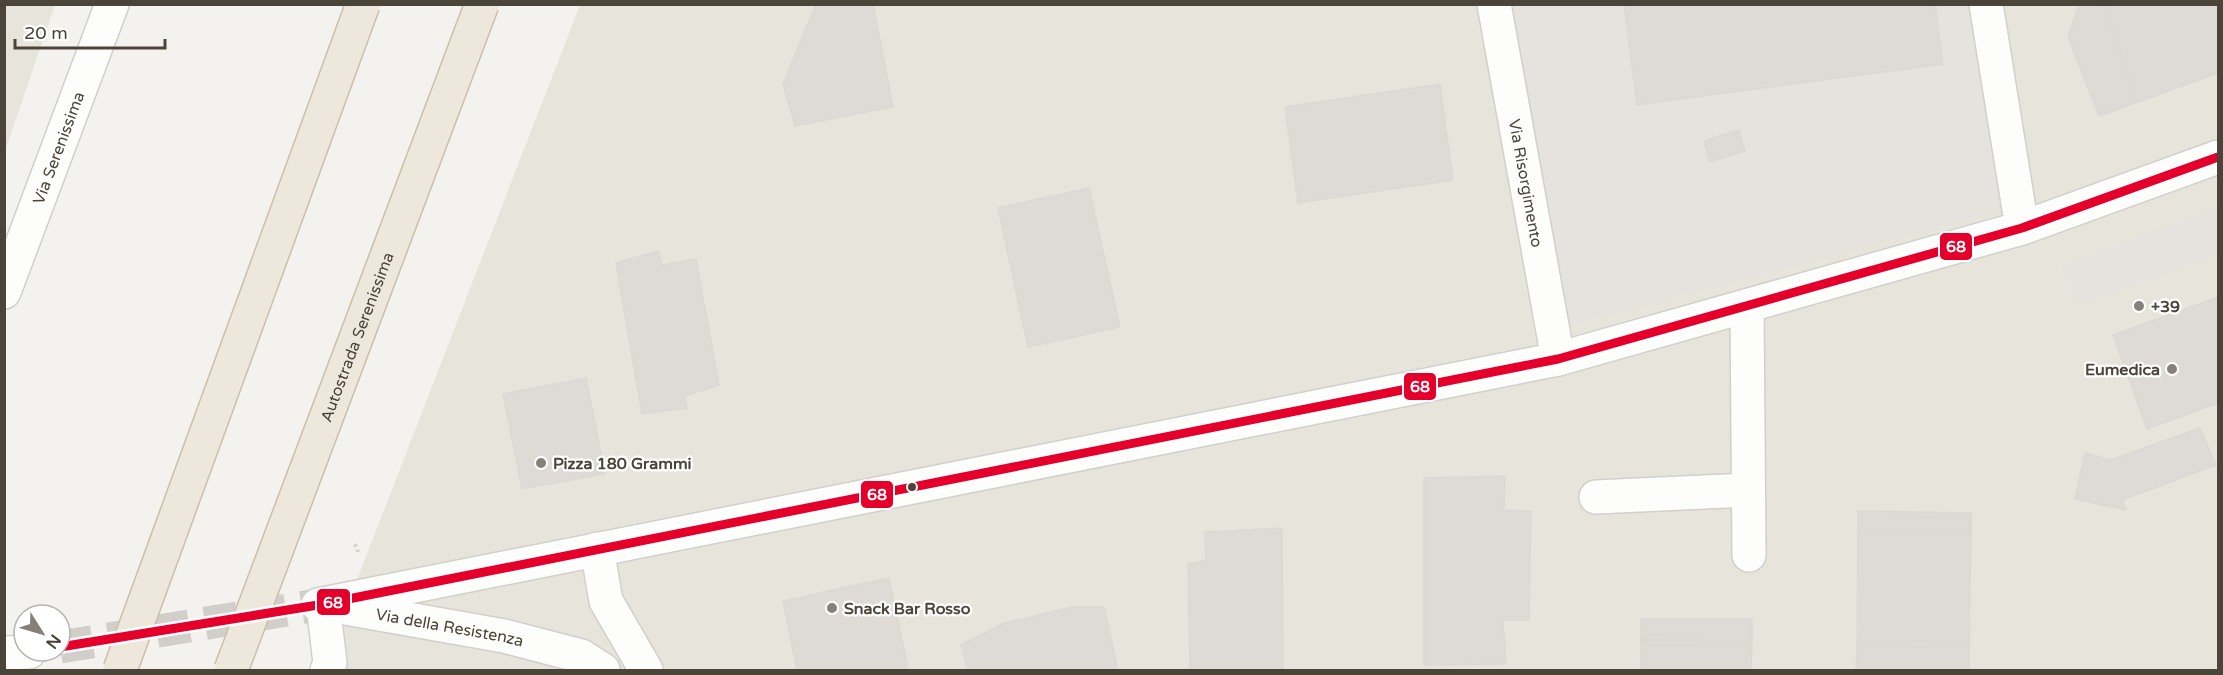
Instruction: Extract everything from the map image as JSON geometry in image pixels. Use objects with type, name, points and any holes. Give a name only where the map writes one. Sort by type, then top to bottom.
[{"type":"highway","points":[[120,670],[363,4]]},
{"type":"highway","name":"Autostrada Serenissima","points":[[231,670],[482,4]]},
{"type":"street","name":"Via Serenissima","points":[[4,292],[112,4]]},
{"type":"street","name":"Via Risorgimento","points":[[1494,4],[1558,359]]},
{"type":"street","points":[[1986,4],[2022,228]]},
{"type":"street","points":[[327,670],[330,663],[320,605],[1558,359],[2022,228],[2218,157]]},
{"type":"street","points":[[1747,306],[1749,555]]},
{"type":"street","points":[[1596,497],[1748,490]]},
{"type":"street","points":[[597,549],[606,601],[646,670]]},
{"type":"street","name":"Via della Resistenza","points":[[320,605],[504,636],[581,656],[603,670]]},
{"type":"shaded area","points":[[4,5],[55,5],[5,151]]},
{"type":"shaded area","points":[[580,5],[2218,5],[2218,670],[322,670]]},
{"type":"shaded area","points":[[1512,5],[1966,5],[2002,209],[1567,326]]},
{"type":"shaded area","points":[[2218,208],[2218,254],[2077,306],[2062,265]]},
{"type":"building","points":[[816,4],[873,4],[893,107],[795,126],[783,84]]},
{"type":"building","points":[[1624,4],[1935,4],[1943,64],[1637,105]]},
{"type":"building","points":[[2079,4],[2103,4],[2138,102],[2099,116],[2068,37]]},
{"type":"building","points":[[2103,4],[2218,4],[2218,73],[2138,102]]},
{"type":"building","points":[[1440,84],[1453,180],[1298,203],[1285,107]]},
{"type":"building","points":[[1739,130],[1745,151],[1710,162],[1704,141]]},
{"type":"building","points":[[1089,188],[1120,327],[1028,347],[998,208]]},
{"type":"building","points":[[658,251],[662,265],[696,259],[719,385],[685,396],[687,408],[642,414],[616,263]]},
{"type":"building","name":"Eumedica","points":[[2218,297],[2218,403],[2147,429],[2113,335]]},
{"type":"building","points":[[586,378],[605,474],[522,489],[503,394]]},
{"type":"building","points":[[2200,428],[2216,465],[2122,500],[2126,510],[2075,499],[2085,453],[2111,460]]},
{"type":"building","points":[[1505,476],[1504,510],[1531,511],[1529,620],[1503,620],[1506,664],[1424,665],[1424,478]]},
{"type":"building","points":[[1858,511],[1971,513],[1971,534],[1858,532]]},
{"type":"building","points":[[1282,528],[1283,670],[1190,670],[1188,564],[1206,560],[1205,532]]},
{"type":"building","points":[[1858,532],[1971,534],[1969,647],[1857,646]]},
{"type":"building","points":[[889,578],[908,668],[898,670],[797,670],[783,601]]},
{"type":"building","points":[[1072,607],[1104,607],[1118,670],[968,670],[961,645],[1002,624]]},
{"type":"building","points":[[1641,619],[1752,619],[1752,641],[1641,640]]},
{"type":"building","points":[[1641,640],[1752,641],[1751,670],[1641,670]]},
{"type":"building","points":[[1857,646],[1969,647],[1969,670],[1856,670]]},
{"type":"tunnel","points":[[72,645],[318,605]]},
{"type":"transit line","name":"68","points":[[72,645],[318,605],[1558,359],[2022,228],[2218,157]]},
{"type":"place","name":"+39","points":[[2139,306]]},
{"type":"place","name":"Eumedica","points":[[2172,369]]},
{"type":"place","name":"Pizza 180 Grammi","points":[[541,463]]},
{"type":"place","name":"Snack Bar Rosso","points":[[832,608]]}]
